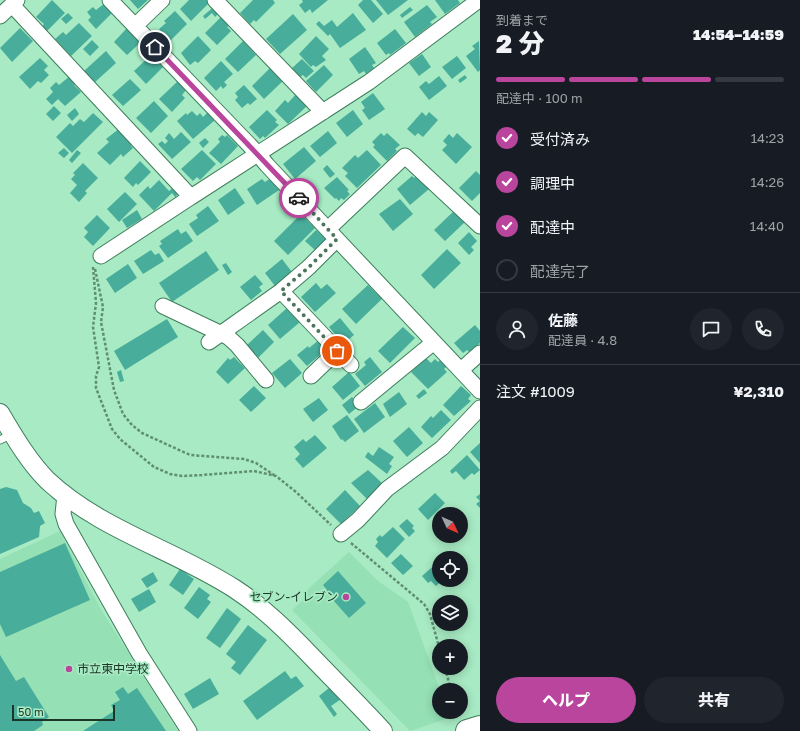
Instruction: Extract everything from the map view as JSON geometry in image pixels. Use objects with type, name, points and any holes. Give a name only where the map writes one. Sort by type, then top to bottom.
[{"type":"main road","points":[[467,731],[480,727]]},
{"type":"street","points":[[110,0],[258,154],[480,391]]},
{"type":"street","points":[[135,26],[162,0]]},
{"type":"street","points":[[215,0],[323,112]]},
{"type":"street","points":[[101,256],[369,82],[479,0]]},
{"type":"street","points":[[0,16],[14,2],[191,197]]},
{"type":"street","points":[[208,342],[281,291],[309,267],[333,234],[405,156],[480,226]]},
{"type":"street","points":[[281,291],[350,365]]},
{"type":"street","points":[[162,306],[190,320],[222,333],[237,345],[266,380]]},
{"type":"street","points":[[361,402],[434,342]]},
{"type":"street","points":[[311,376],[337,351]]},
{"type":"street","points":[[461,370],[480,353]]},
{"type":"street","points":[[341,534],[358,520],[387,489],[442,448],[480,408]]},
{"type":"street","points":[[0,413],[6,437],[47,479],[65,495],[109,523],[235,588],[256,603],[281,626],[384,731]]},
{"type":"street","points":[[65,495],[63,514],[66,524],[139,653],[189,731]]},
{"type":"path","points":[[101,256],[94,261],[92,270],[96,303],[93,327],[99,367],[96,376],[96,388],[112,429],[120,439],[154,467],[170,474],[195,476],[254,471],[276,476]]},
{"type":"path","points":[[101,256],[95,267],[103,307],[100,322],[114,390],[123,414],[132,425],[142,433],[190,455],[244,460],[256,463],[276,476],[296,492],[341,534],[424,604],[430,614],[437,639]]},
{"type":"shaded area","name":"市立東中学校","points":[[60,531],[100,608],[178,731],[0,731],[0,559]]},
{"type":"shaded area","points":[[349,552],[378,581],[408,602],[432,668],[432,675],[435,675],[437,683],[432,683],[432,719],[446,719],[410,731],[292,610],[302,601],[307,590]]},
{"type":"building","points":[[52,0],[65,13],[45,33],[40,28],[44,24],[36,17]]},
{"type":"building","points":[[130,0],[148,0],[138,9]]},
{"type":"building","points":[[189,0],[208,0],[210,2],[191,21],[180,9]]},
{"type":"building","points":[[253,0],[273,0],[275,3],[256,22],[254,20],[250,24],[240,13]]},
{"type":"building","points":[[302,0],[328,0],[312,13],[310,9],[305,13],[299,5],[303,2]]},
{"type":"building","points":[[363,0],[371,0],[383,14],[373,23],[358,5]]},
{"type":"building","points":[[376,0],[408,0],[388,15]]},
{"type":"building","points":[[435,0],[458,0],[460,3],[445,14]]},
{"type":"building","points":[[105,3],[113,12],[96,29],[88,20],[91,17],[87,12],[93,7],[96,10]]},
{"type":"building","points":[[216,5],[221,11],[215,17],[212,13],[205,19],[203,16]]},
{"type":"building","points":[[427,5],[437,17],[430,22],[432,24],[415,37],[404,22]]},
{"type":"building","points":[[410,7],[413,10],[402,18],[400,15]]},
{"type":"building","points":[[175,11],[187,24],[170,41],[159,29],[166,23],[164,21]]},
{"type":"building","points":[[68,13],[73,18],[66,24],[61,19]]},
{"type":"building","points":[[353,13],[366,30],[340,48],[330,34],[328,36],[316,24],[319,21],[324,26],[332,20],[337,27]]},
{"type":"building","points":[[293,14],[307,30],[280,54],[266,39]]},
{"type":"building","points":[[221,17],[229,26],[227,27],[231,31],[217,45],[205,33]]},
{"type":"building","points":[[79,23],[92,36],[71,56],[55,39],[63,32],[66,35]]},
{"type":"building","points":[[20,28],[33,41],[12,62],[0,48]]},
{"type":"building","points":[[127,28],[141,42],[127,55],[114,42]]},
{"type":"building","points":[[395,29],[406,43],[390,55],[389,53],[386,55],[377,43]]},
{"type":"building","points":[[198,36],[211,50],[198,63],[195,61],[190,65],[181,53]]},
{"type":"building","points":[[316,36],[329,49],[322,56],[326,60],[316,67],[313,65],[311,67],[299,54]]},
{"type":"building","points":[[92,40],[99,47],[90,56],[83,49]]},
{"type":"building","points":[[243,41],[256,55],[238,72],[225,59]]},
{"type":"building","points":[[479,41],[480,70],[478,72],[466,56],[475,49],[472,46]]},
{"type":"building","points":[[146,46],[151,52],[144,59],[139,52]]},
{"type":"building","points":[[365,47],[376,63],[372,65],[374,68],[366,74],[364,71],[359,74],[349,59]]},
{"type":"building","points":[[106,51],[116,63],[94,83],[84,71]]},
{"type":"building","points":[[422,54],[431,67],[419,76],[409,63]]},
{"type":"building","points":[[151,55],[163,67],[146,84],[134,71]]},
{"type":"building","points":[[457,56],[466,68],[452,79],[442,67]]},
{"type":"building","points":[[40,58],[48,66],[44,70],[49,75],[41,83],[38,81],[30,89],[19,77]]},
{"type":"building","points":[[302,59],[314,71],[306,78],[303,75],[300,77],[291,69]]},
{"type":"building","points":[[221,61],[233,74],[224,82],[227,85],[223,89],[221,86],[216,91],[204,78]]},
{"type":"building","points":[[324,65],[333,75],[316,92],[306,81]]},
{"type":"building","points":[[272,66],[285,79],[264,99],[252,86]]},
{"type":"building","points":[[465,75],[467,78],[460,83],[458,80]]},
{"type":"building","points":[[70,76],[77,83],[74,85],[81,92],[65,106],[58,99],[52,105],[46,99],[53,92],[50,88],[56,82],[59,85]]},
{"type":"building","points":[[439,76],[447,86],[429,100],[419,87],[426,81],[429,84]]},
{"type":"building","points":[[130,79],[141,90],[123,106],[112,95]]},
{"type":"building","points":[[178,81],[186,90],[182,95],[185,98],[172,112],[159,99]]},
{"type":"building","points":[[244,85],[257,99],[250,105],[248,103],[242,108],[235,100],[238,97],[235,93]]},
{"type":"building","points":[[297,93],[308,105],[288,124],[275,111],[285,100],[288,103]]},
{"type":"building","points":[[373,93],[385,109],[369,120],[362,110],[365,108],[361,102]]},
{"type":"building","points":[[154,101],[168,116],[151,133],[136,118]]},
{"type":"building","points":[[54,106],[61,113],[53,121],[46,114]]},
{"type":"building","points":[[75,108],[79,114],[72,121],[67,115]]},
{"type":"building","points":[[267,110],[277,120],[275,122],[279,125],[265,138],[263,136],[260,139],[249,127]]},
{"type":"building","points":[[353,110],[363,124],[347,137],[336,123]]},
{"type":"building","points":[[192,111],[197,116],[200,113],[203,117],[208,112],[215,120],[193,139],[177,121],[186,113],[187,115]]},
{"type":"building","points":[[422,112],[426,116],[429,112],[438,120],[423,137],[418,133],[415,136],[407,129]]},
{"type":"building","points":[[93,113],[103,122],[72,153],[56,137],[70,123],[73,126],[80,119],[84,122]]},
{"type":"building","points":[[120,128],[135,142],[131,146],[133,148],[123,157],[121,154],[110,165],[97,153],[109,142],[106,139]]},
{"type":"building","points":[[328,131],[337,143],[320,157],[310,146]]},
{"type":"building","points":[[181,132],[191,142],[172,159],[158,144],[162,141],[165,144],[168,141],[165,138],[169,133],[174,139]]},
{"type":"building","points":[[381,133],[384,136],[387,133],[400,145],[395,149],[397,151],[387,161],[373,147],[375,145],[372,142]]},
{"type":"building","points":[[457,133],[472,147],[456,164],[442,150],[447,145],[443,141],[449,134],[453,138]]},
{"type":"building","points":[[222,135],[225,137],[227,135],[238,146],[221,164],[209,153],[220,142],[218,139]]},
{"type":"building","points":[[205,138],[209,142],[203,148],[199,143]]},
{"type":"building","points":[[304,147],[316,161],[295,179],[283,164]]},
{"type":"building","points":[[64,148],[69,153],[64,158],[58,153]]},
{"type":"building","points":[[77,150],[81,153],[72,163],[69,160]]},
{"type":"building","points":[[202,150],[216,164],[200,180],[197,177],[193,181],[181,169]]},
{"type":"building","points":[[367,150],[381,165],[357,188],[345,176],[348,173],[342,168],[355,155],[358,158]]},
{"type":"building","points":[[140,161],[151,172],[138,185],[136,183],[133,187],[124,178]]},
{"type":"building","points":[[83,163],[98,178],[85,191],[87,193],[79,202],[70,193],[77,185],[71,179],[75,175],[73,173]]},
{"type":"building","points":[[327,165],[335,174],[330,178],[323,169]]},
{"type":"building","points":[[476,171],[480,175],[480,193],[472,201],[459,188]]},
{"type":"building","points":[[417,175],[429,189],[410,205],[397,189],[412,176],[414,178]]},
{"type":"building","points":[[337,177],[349,190],[347,191],[350,194],[344,200],[341,198],[339,201],[324,188]]},
{"type":"building","points":[[271,178],[279,190],[257,205],[247,189],[262,179],[265,182]]},
{"type":"building","points":[[159,180],[169,191],[175,186],[178,190],[176,198],[172,193],[154,211],[139,195],[148,186],[150,189]]},
{"type":"building","points":[[235,188],[245,203],[228,215],[218,200]]},
{"type":"building","points":[[125,192],[137,204],[119,222],[107,209]]},
{"type":"building","points":[[400,199],[413,214],[393,231],[379,214]]},
{"type":"building","points":[[208,206],[219,221],[197,236],[189,224],[198,218],[196,215]]},
{"type":"building","points":[[137,210],[142,219],[127,228],[122,220]]},
{"type":"building","points":[[454,211],[465,222],[445,241],[434,230]]},
{"type":"building","points":[[301,214],[315,228],[288,255],[274,241]]},
{"type":"building","points":[[97,215],[110,228],[93,246],[84,237],[88,232],[84,228]]},
{"type":"building","points":[[178,229],[181,234],[186,231],[193,241],[168,258],[159,246],[162,244],[160,241]]},
{"type":"building","points":[[316,230],[328,241],[317,252],[305,241]]},
{"type":"building","points":[[469,232],[477,241],[471,247],[474,250],[469,255],[458,243]]},
{"type":"building","points":[[447,249],[461,263],[434,289],[421,275]]},
{"type":"building","points":[[151,250],[155,255],[159,253],[164,261],[143,274],[134,261]]},
{"type":"building","points":[[206,251],[219,270],[172,302],[159,283]]},
{"type":"building","points":[[282,259],[292,272],[275,286],[265,273]]},
{"type":"building","points":[[226,263],[232,272],[228,275],[222,265]]},
{"type":"building","points":[[128,264],[137,278],[115,293],[106,279]]},
{"type":"building","points":[[255,275],[263,284],[259,287],[262,291],[251,300],[240,287]]},
{"type":"building","points":[[316,283],[321,289],[327,284],[336,293],[315,312],[301,297]]},
{"type":"building","points":[[368,285],[378,295],[380,293],[384,297],[356,324],[342,309]]},
{"type":"building","points":[[287,308],[291,313],[293,311],[300,318],[298,320],[300,322],[280,339],[268,325]]},
{"type":"building","points":[[340,318],[354,335],[343,344],[329,327]]},
{"type":"building","points":[[167,319],[178,337],[125,370],[114,351]]},
{"type":"building","points":[[475,325],[480,331],[480,343],[469,352],[467,350],[463,353],[454,343]]},
{"type":"building","points":[[403,327],[415,338],[390,363],[378,351]]},
{"type":"building","points":[[263,330],[274,342],[258,358],[246,346]]},
{"type":"building","points":[[319,340],[327,349],[307,366],[297,355],[308,346],[309,348]]},
{"type":"building","points":[[234,357],[245,368],[228,384],[216,372],[228,358],[230,360]]},
{"type":"building","points":[[370,357],[382,372],[365,386],[355,374],[366,365],[364,362]]},
{"type":"building","points":[[426,358],[431,363],[435,359],[438,362],[441,359],[447,366],[444,369],[447,372],[428,389],[411,372]]},
{"type":"building","points":[[290,359],[302,373],[285,388],[272,373]]},
{"type":"building","points":[[121,370],[124,381],[120,382],[117,372]]},
{"type":"building","points":[[349,372],[360,386],[343,400],[332,387]]},
{"type":"building","points":[[254,386],[266,398],[251,412],[239,400]]},
{"type":"building","points":[[461,386],[471,395],[468,399],[471,401],[454,416],[443,405]]},
{"type":"building","points":[[424,389],[427,393],[419,399],[416,396]]},
{"type":"building","points":[[399,392],[407,404],[390,417],[383,404]]},
{"type":"building","points":[[352,397],[359,406],[349,414],[342,405]]},
{"type":"building","points":[[319,398],[328,410],[313,422],[303,409]]},
{"type":"building","points":[[375,403],[385,417],[364,433],[354,419]]},
{"type":"building","points":[[441,410],[451,420],[432,438],[421,427],[431,416],[433,418]]},
{"type":"building","points":[[347,415],[359,431],[345,442],[342,439],[341,440],[332,426]]},
{"type":"building","points":[[409,427],[423,443],[407,457],[393,441]]},
{"type":"building","points":[[315,435],[327,448],[303,468],[295,459],[300,454],[294,447],[303,439],[306,442]]},
{"type":"building","points":[[480,443],[480,463],[470,452]]},
{"type":"building","points":[[379,447],[394,457],[389,464],[392,466],[387,474],[365,457],[368,452],[373,456]]},
{"type":"building","points":[[467,455],[480,470],[474,475],[472,473],[464,480],[456,471],[452,474],[450,471]]},
{"type":"building","points":[[368,470],[382,483],[367,499],[351,483]]},
{"type":"building","points":[[6,487],[17,490],[23,503],[31,508],[34,513],[39,511],[45,523],[40,526],[39,537],[0,554],[0,489]]},
{"type":"building","points":[[345,490],[360,506],[341,524],[326,509]]},
{"type":"building","points":[[435,493],[445,503],[441,507],[432,507],[432,516],[428,520],[418,509]]},
{"type":"building","points":[[480,494],[480,501],[476,497]]},
{"type":"building","points":[[480,501],[480,508],[476,504]]},
{"type":"building","points":[[407,519],[414,526],[412,528],[415,531],[409,537],[399,526]]},
{"type":"building","points":[[393,527],[405,539],[387,558],[375,546],[378,542],[376,539],[380,535],[382,537]]},
{"type":"building","points":[[65,543],[90,600],[6,637],[0,624],[0,572]]},
{"type":"building","points":[[401,554],[413,566],[403,575],[391,563]]},
{"type":"building","points":[[432,567],[432,582],[431,581],[428,583],[422,576]]},
{"type":"building","points":[[180,569],[194,579],[183,595],[169,585]]},
{"type":"building","name":"セブン-イレブン","points":[[338,571],[366,603],[349,618],[326,592],[327,590],[323,585]]},
{"type":"building","points":[[153,572],[158,581],[147,588],[141,579]]},
{"type":"building","points":[[199,587],[210,595],[207,599],[211,602],[198,619],[184,608]]},
{"type":"building","points":[[149,589],[156,602],[139,612],[131,599]]},
{"type":"building","points":[[227,608],[241,619],[220,648],[206,638]]},
{"type":"building","points":[[248,625],[267,640],[240,675],[231,668],[236,662],[226,654]]},
{"type":"building","points":[[0,655],[16,681],[24,677],[49,717],[42,722],[43,725],[34,731],[0,731]]},
{"type":"building","points":[[285,671],[291,679],[296,676],[304,686],[257,720],[243,701]]},
{"type":"building","points":[[210,678],[219,694],[193,709],[184,694]]},
{"type":"building","points":[[123,687],[128,694],[137,688],[166,731],[83,731],[114,711],[111,705],[120,700],[115,692]]},
{"type":"building","points":[[329,688],[341,699],[331,706],[337,714],[334,717],[319,696]]},
{"type":"way so far","points":[[299,198],[329,228],[337,239],[309,267],[281,291],[337,351]]},
{"type":"place","name":"セブン-イレブン","points":[[346,597]]},
{"type":"place","name":"市立東中学校","points":[[69,669]]},
{"type":"route","points":[[155,47],[299,198]]}]
